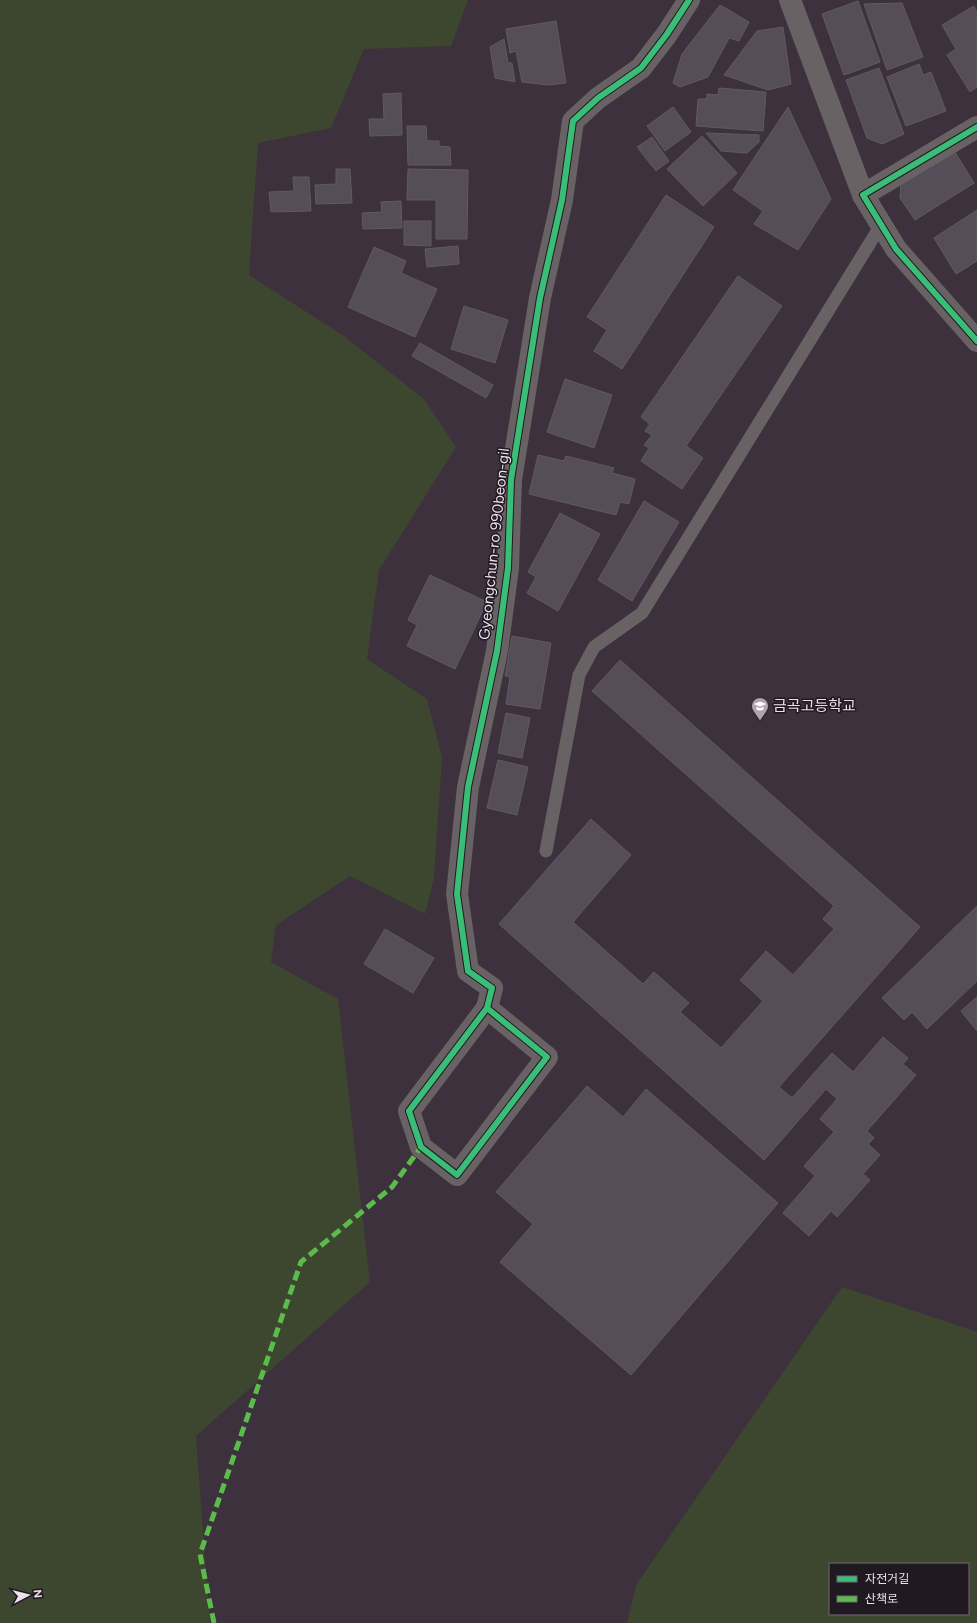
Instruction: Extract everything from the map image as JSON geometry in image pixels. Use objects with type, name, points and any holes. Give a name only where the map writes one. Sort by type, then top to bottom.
[{"type":"street","name":"Gyeongchun-ro 990beon-gil","points":[[487,1008],[547,1057],[457,1175],[421,1147],[408,1111],[487,1008],[492,988],[468,971],[457,894],[468,787],[497,651],[508,568],[511,480],[540,298],[562,200],[572,121],[598,98],[641,68],[667,34],[689,0]]},
{"type":"street","points":[[790,0],[863,195],[896,249],[977,340]]},
{"type":"street","points":[[863,195],[977,127]]},
{"type":"lane","points":[[546,851],[579,675],[594,648],[642,613],[881,225]]},
{"type":"green space","points":[[0,0],[468,0],[451,46],[364,49],[331,128],[258,143],[249,275],[344,336],[424,399],[456,447],[379,570],[367,659],[427,699],[442,757],[434,878],[425,914],[350,876],[276,925],[271,962],[338,999],[370,1282],[196,1436],[210,1623],[0,1623]]},
{"type":"green space","points":[[842,1287],[977,1332],[977,1623],[627,1623],[636,1585]]},
{"type":"building","points":[[858,1],[880,62],[844,75],[822,14]]},
{"type":"building","points":[[902,3],[923,57],[887,70],[864,4]]},
{"type":"building","points":[[720,5],[749,22],[739,41],[729,38],[708,77],[680,87],[673,83],[682,54]]},
{"type":"building","points":[[974,6],[977,12],[977,87],[970,92],[947,55],[956,49],[942,25]]},
{"type":"building","points":[[556,21],[566,83],[549,85],[522,82],[516,51],[510,53],[506,29]]},
{"type":"building","points":[[783,27],[791,84],[768,90],[724,75],[757,31]]},
{"type":"building","points":[[504,39],[508,63],[512,63],[515,82],[495,78],[490,47]]},
{"type":"building","points":[[919,64],[923,75],[931,72],[946,111],[906,126],[887,77]]},
{"type":"building","points":[[879,68],[904,134],[882,144],[867,138],[846,80]]},
{"type":"building","points":[[719,88],[766,92],[763,131],[696,126],[698,99],[707,99],[707,94],[718,95]]},
{"type":"building","points":[[401,93],[402,135],[370,136],[369,119],[384,119],[383,94]]},
{"type":"building","points":[[673,107],[691,132],[665,151],[647,126]]},
{"type":"building","points":[[788,107],[831,199],[798,250],[754,224],[763,211],[733,190]]},
{"type":"building","points":[[407,126],[426,126],[427,141],[439,141],[439,146],[450,147],[451,165],[408,165]]},
{"type":"building","points":[[706,133],[759,135],[759,142],[747,153],[721,151]]},
{"type":"building","points":[[702,136],[737,173],[703,206],[667,169]]},
{"type":"building","points":[[652,137],[669,161],[656,171],[637,147]]},
{"type":"building","points":[[953,149],[974,183],[915,220],[900,198],[901,182]]},
{"type":"building","points":[[336,169],[350,169],[352,203],[316,204],[315,185],[336,184]]},
{"type":"building","points":[[408,169],[468,170],[467,239],[436,239],[436,200],[407,200]]},
{"type":"building","points":[[293,177],[309,177],[311,211],[271,212],[269,192],[294,191]]},
{"type":"building","points":[[666,195],[714,227],[622,369],[594,351],[607,330],[587,317]]},
{"type":"building","points":[[401,201],[402,228],[363,229],[362,213],[382,212],[381,202]]},
{"type":"building","points":[[977,210],[977,261],[956,274],[934,238]]},
{"type":"building","points":[[404,221],[431,221],[431,246],[404,245]]},
{"type":"building","points":[[458,246],[459,264],[427,267],[425,249]]},
{"type":"building","points":[[374,247],[406,261],[401,273],[437,289],[415,337],[348,307]]},
{"type":"building","points":[[738,276],[782,306],[686,446],[703,458],[682,489],[641,461],[649,448],[644,445],[652,435],[645,431],[650,424],[641,417]]},
{"type":"building","points":[[464,306],[508,320],[495,363],[451,349]]},
{"type":"building","points":[[420,343],[493,385],[486,398],[412,356]]},
{"type":"building","points":[[565,379],[612,395],[594,448],[547,432]]},
{"type":"building","points":[[538,455],[564,461],[566,456],[614,468],[612,473],[635,479],[629,504],[620,502],[616,515],[529,494]]},
{"type":"building","points":[[644,501],[679,522],[632,601],[598,580]]},
{"type":"building","points":[[560,513],[600,534],[558,611],[527,593],[536,577],[528,572]]},
{"type":"building","points":[[430,575],[487,602],[455,669],[407,646],[417,625],[408,620]]},
{"type":"building","points":[[512,636],[551,643],[540,709],[506,704],[510,677],[505,676]]},
{"type":"building","points":[[620,660],[920,927],[779,1087],[792,1098],[832,1053],[853,1072],[883,1037],[908,1058],[903,1064],[916,1075],[867,1131],[874,1138],[868,1144],[880,1155],[863,1174],[870,1180],[837,1217],[831,1211],[809,1236],[783,1213],[815,1176],[804,1166],[834,1132],[820,1119],[837,1099],[826,1089],[764,1160],[499,924],[591,819],[631,855],[573,922],[643,984],[654,972],[689,1003],[680,1012],[721,1048],[763,1001],[740,980],[766,951],[793,975],[834,929],[823,919],[834,906],[592,691]]},
{"type":"building","points":[[506,713],[530,718],[522,758],[498,753]]},
{"type":"building","points":[[498,760],[528,767],[517,815],[487,808]]},
{"type":"building","points":[[977,906],[977,981],[927,1029],[912,1012],[904,1020],[882,998]]},
{"type":"building","points":[[385,929],[434,958],[413,993],[364,964]]},
{"type":"building","points":[[977,997],[977,1031],[961,1011]]},
{"type":"building","points":[[587,1086],[623,1117],[646,1089],[778,1203],[631,1375],[500,1262],[533,1224],[496,1192]]},
{"type":"marked path","points":[[214,1623],[200,1554],[301,1262],[392,1187],[421,1147]]},
{"type":"cycle path","points":[[487,1008],[547,1057],[457,1175],[421,1147],[409,1111],[487,1008],[492,988],[468,971],[457,894],[468,787],[497,651],[508,568],[511,480],[540,298],[562,200],[573,121],[598,98],[641,68],[667,34],[689,0]]},
{"type":"cycle path","points":[[977,127],[863,195],[896,249],[977,341]]},
{"type":"place","name":"금곡고등학교","points":[[760,721]]}]
